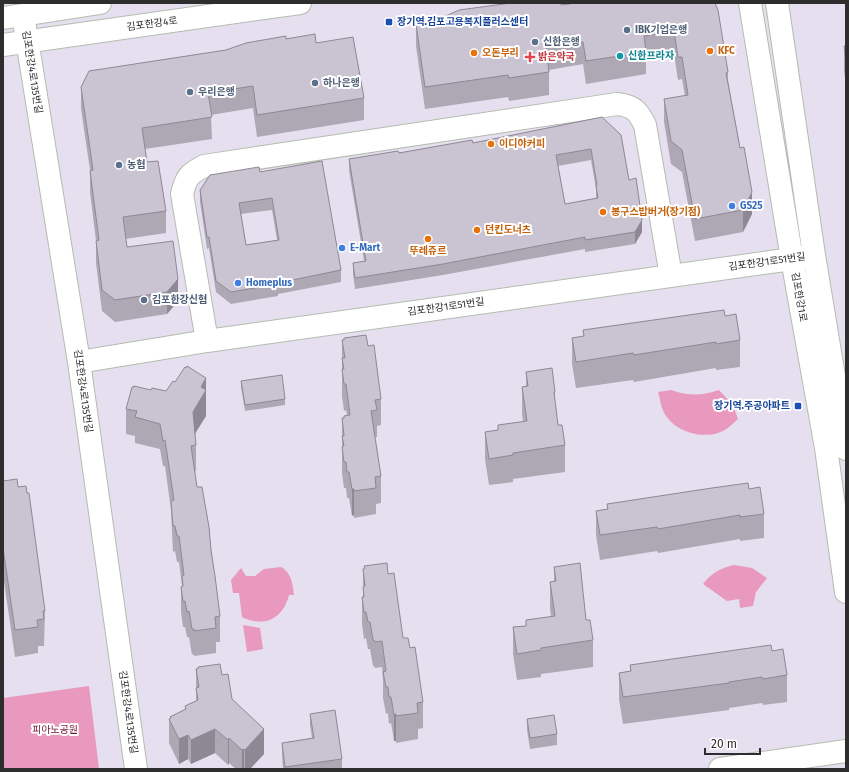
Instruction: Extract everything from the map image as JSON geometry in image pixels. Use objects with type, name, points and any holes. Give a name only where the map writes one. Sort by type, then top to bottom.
[{"type":"street","points":[[13,16],[100,3]]},
{"type":"street","name":"김포한강4로","points":[[3,45],[300,3]]},
{"type":"street","name":"김포한강1로","points":[[750,3],[792,259],[826,448],[846,592]]},
{"type":"street","points":[[777,3],[814,255],[846,449]]},
{"type":"street","name":"김포한강4로135번길","points":[[13,16],[27,41],[79,362],[136,769]]},
{"type":"street","points":[[207,341],[182,194],[185,182],[192,173],[204,166],[617,104],[628,105],[639,113],[645,125],[671,276]]},
{"type":"street","name":"김포한강1로51번길","points":[[79,362],[207,341],[814,255]]},
{"type":"street","points":[[720,769],[846,751]]},
{"type":"green space","points":[[671,390],[695,394],[719,390],[733,405],[738,419],[725,430],[715,434],[706,435],[688,432],[672,423],[662,408],[658,392]]},
{"type":"green space","points":[[734,565],[752,568],[767,578],[756,592],[753,606],[740,608],[739,599],[727,601],[703,584],[717,572]]},
{"type":"green space","points":[[281,567],[289,575],[294,595],[289,595],[282,610],[272,619],[258,622],[242,617],[239,593],[233,593],[231,580],[241,568],[246,576],[255,576],[264,569]]},
{"type":"green space","points":[[243,625],[260,628],[263,649],[247,652]]},
{"type":"green space","name":"피아노공원","points":[[89,686],[99,769],[4,769],[3,698]]},
{"type":"building","points":[[511,3],[561,3],[561,5],[576,3],[715,3],[718,10],[728,72],[726,73],[740,148],[744,147],[752,192],[743,210],[695,219],[682,150],[671,141],[664,99],[688,95],[682,57],[678,57],[674,31],[644,36],[646,52],[586,61],[583,42],[546,48],[549,72],[509,78],[508,75],[425,87],[416,24],[435,21],[459,10]]},
{"type":"building","points":[[315,34],[316,43],[353,37],[364,98],[257,115],[253,86],[208,93],[212,117],[142,128],[147,162],[158,161],[166,211],[123,217],[127,247],[173,241],[178,279],[167,292],[115,300],[102,290],[96,241],[99,240],[90,171],[93,170],[81,87],[89,71],[226,50],[246,43],[286,36],[286,39]]},
{"type":"building","points":[[844,46],[846,46],[846,59]]},
{"type":"building","points":[[602,117],[621,135],[629,180],[636,178],[642,220],[635,232],[585,240],[585,237],[443,264],[355,278],[353,263],[366,261],[349,159],[398,151],[399,153],[472,140],[473,143]],"holes":[[[591,149],[598,198],[565,204],[556,155]]]},
{"type":"building","points":[[322,161],[341,270],[278,284],[231,292],[216,281],[209,237],[207,237],[200,190],[210,175],[259,167],[260,172]],"holes":[[[272,198],[279,240],[246,245],[239,203]]]},
{"type":"building","points":[[724,310],[725,316],[736,314],[740,340],[716,344],[716,342],[634,355],[633,353],[576,362],[572,338],[584,336],[583,330]]},
{"type":"building","points":[[366,335],[368,346],[374,345],[381,399],[375,400],[377,410],[371,411],[381,476],[375,477],[376,488],[354,491],[354,489],[352,489],[349,472],[347,472],[346,462],[344,462],[342,447],[344,446],[342,436],[344,436],[342,418],[350,415],[346,384],[344,384],[342,369],[344,369],[342,358],[345,358],[342,340],[344,340],[344,338]]},
{"type":"building","points":[[187,366],[206,378],[201,387],[206,390],[193,412],[196,445],[191,446],[197,487],[202,487],[209,527],[220,616],[215,617],[216,628],[194,631],[194,629],[192,629],[189,611],[187,612],[185,601],[183,602],[181,587],[183,586],[182,576],[184,575],[179,536],[177,536],[175,526],[173,526],[171,501],[174,500],[165,440],[163,441],[160,424],[135,417],[137,411],[126,409],[132,387],[134,386],[151,390],[152,388],[166,391]]},
{"type":"building","points":[[552,368],[558,425],[562,425],[565,445],[513,453],[513,455],[489,459],[485,432],[498,430],[498,425],[527,421],[522,387],[528,386],[526,372]]},
{"type":"building","points":[[282,375],[285,399],[245,405],[241,381]]},
{"type":"building","points":[[17,479],[18,487],[26,486],[27,493],[29,493],[45,611],[43,611],[44,619],[37,620],[38,627],[15,630],[3,548],[3,481]]},
{"type":"building","points":[[748,483],[749,489],[760,487],[764,514],[740,517],[740,515],[658,529],[657,527],[600,535],[596,511],[608,509],[607,504]]},
{"type":"building","points":[[387,563],[388,574],[394,573],[403,638],[408,638],[410,648],[415,647],[423,702],[417,703],[418,713],[396,716],[396,714],[394,715],[391,697],[389,697],[388,687],[386,687],[383,672],[386,671],[382,641],[375,642],[373,640],[370,622],[368,622],[366,612],[364,612],[362,597],[364,597],[363,587],[365,586],[364,566]]},
{"type":"building","points":[[580,563],[586,620],[590,620],[593,640],[541,648],[541,650],[517,654],[513,627],[526,626],[526,620],[555,616],[550,582],[556,581],[554,567]]},
{"type":"building","points":[[771,645],[772,651],[783,649],[787,675],[763,679],[762,677],[729,683],[623,697],[619,673],[631,671],[630,665]]},
{"type":"building","points":[[220,664],[222,675],[228,674],[232,699],[264,729],[245,750],[242,750],[229,738],[228,740],[215,729],[191,740],[188,735],[179,739],[169,719],[171,718],[170,717],[186,709],[185,706],[198,700],[196,688],[199,687],[196,669],[198,669],[198,667]]},
{"type":"building","points":[[335,710],[342,759],[285,767],[282,743],[314,738],[310,714]]},
{"type":"building","points":[[554,715],[557,734],[530,738],[527,719]]},
{"type":"place","name":"장기역.김포고용복지플러스센터","points":[[389,22]]},
{"type":"place","name":"IBK기업은행","points":[[627,30]]},
{"type":"place","name":"신한은행","points":[[535,42]]},
{"type":"place","name":"KFC","points":[[710,51]]},
{"type":"place","name":"오돈부리","points":[[474,53]]},
{"type":"place","name":"신한프라자","points":[[620,56]]},
{"type":"place","name":"밝은약국","points":[[530,57]]},
{"type":"place","name":"하나은행","points":[[315,83]]},
{"type":"place","name":"우리은행","points":[[190,92]]},
{"type":"place","name":"이디야커피","points":[[491,144]]},
{"type":"place","name":"농협","points":[[119,165]]},
{"type":"place","name":"GS25","points":[[732,206]]},
{"type":"place","name":"봉구스밥버거(장기점)","points":[[603,212]]},
{"type":"place","name":"던킨도너츠","points":[[477,230]]},
{"type":"place","name":"뚜레쥬르","points":[[428,239]]},
{"type":"place","name":"E-Mart","points":[[342,248]]},
{"type":"place","name":"Homeplus","points":[[238,283]]},
{"type":"place","name":"김포한강신협","points":[[144,300]]},
{"type":"place","name":"장기역.주공아파트","points":[[798,406]]}]
